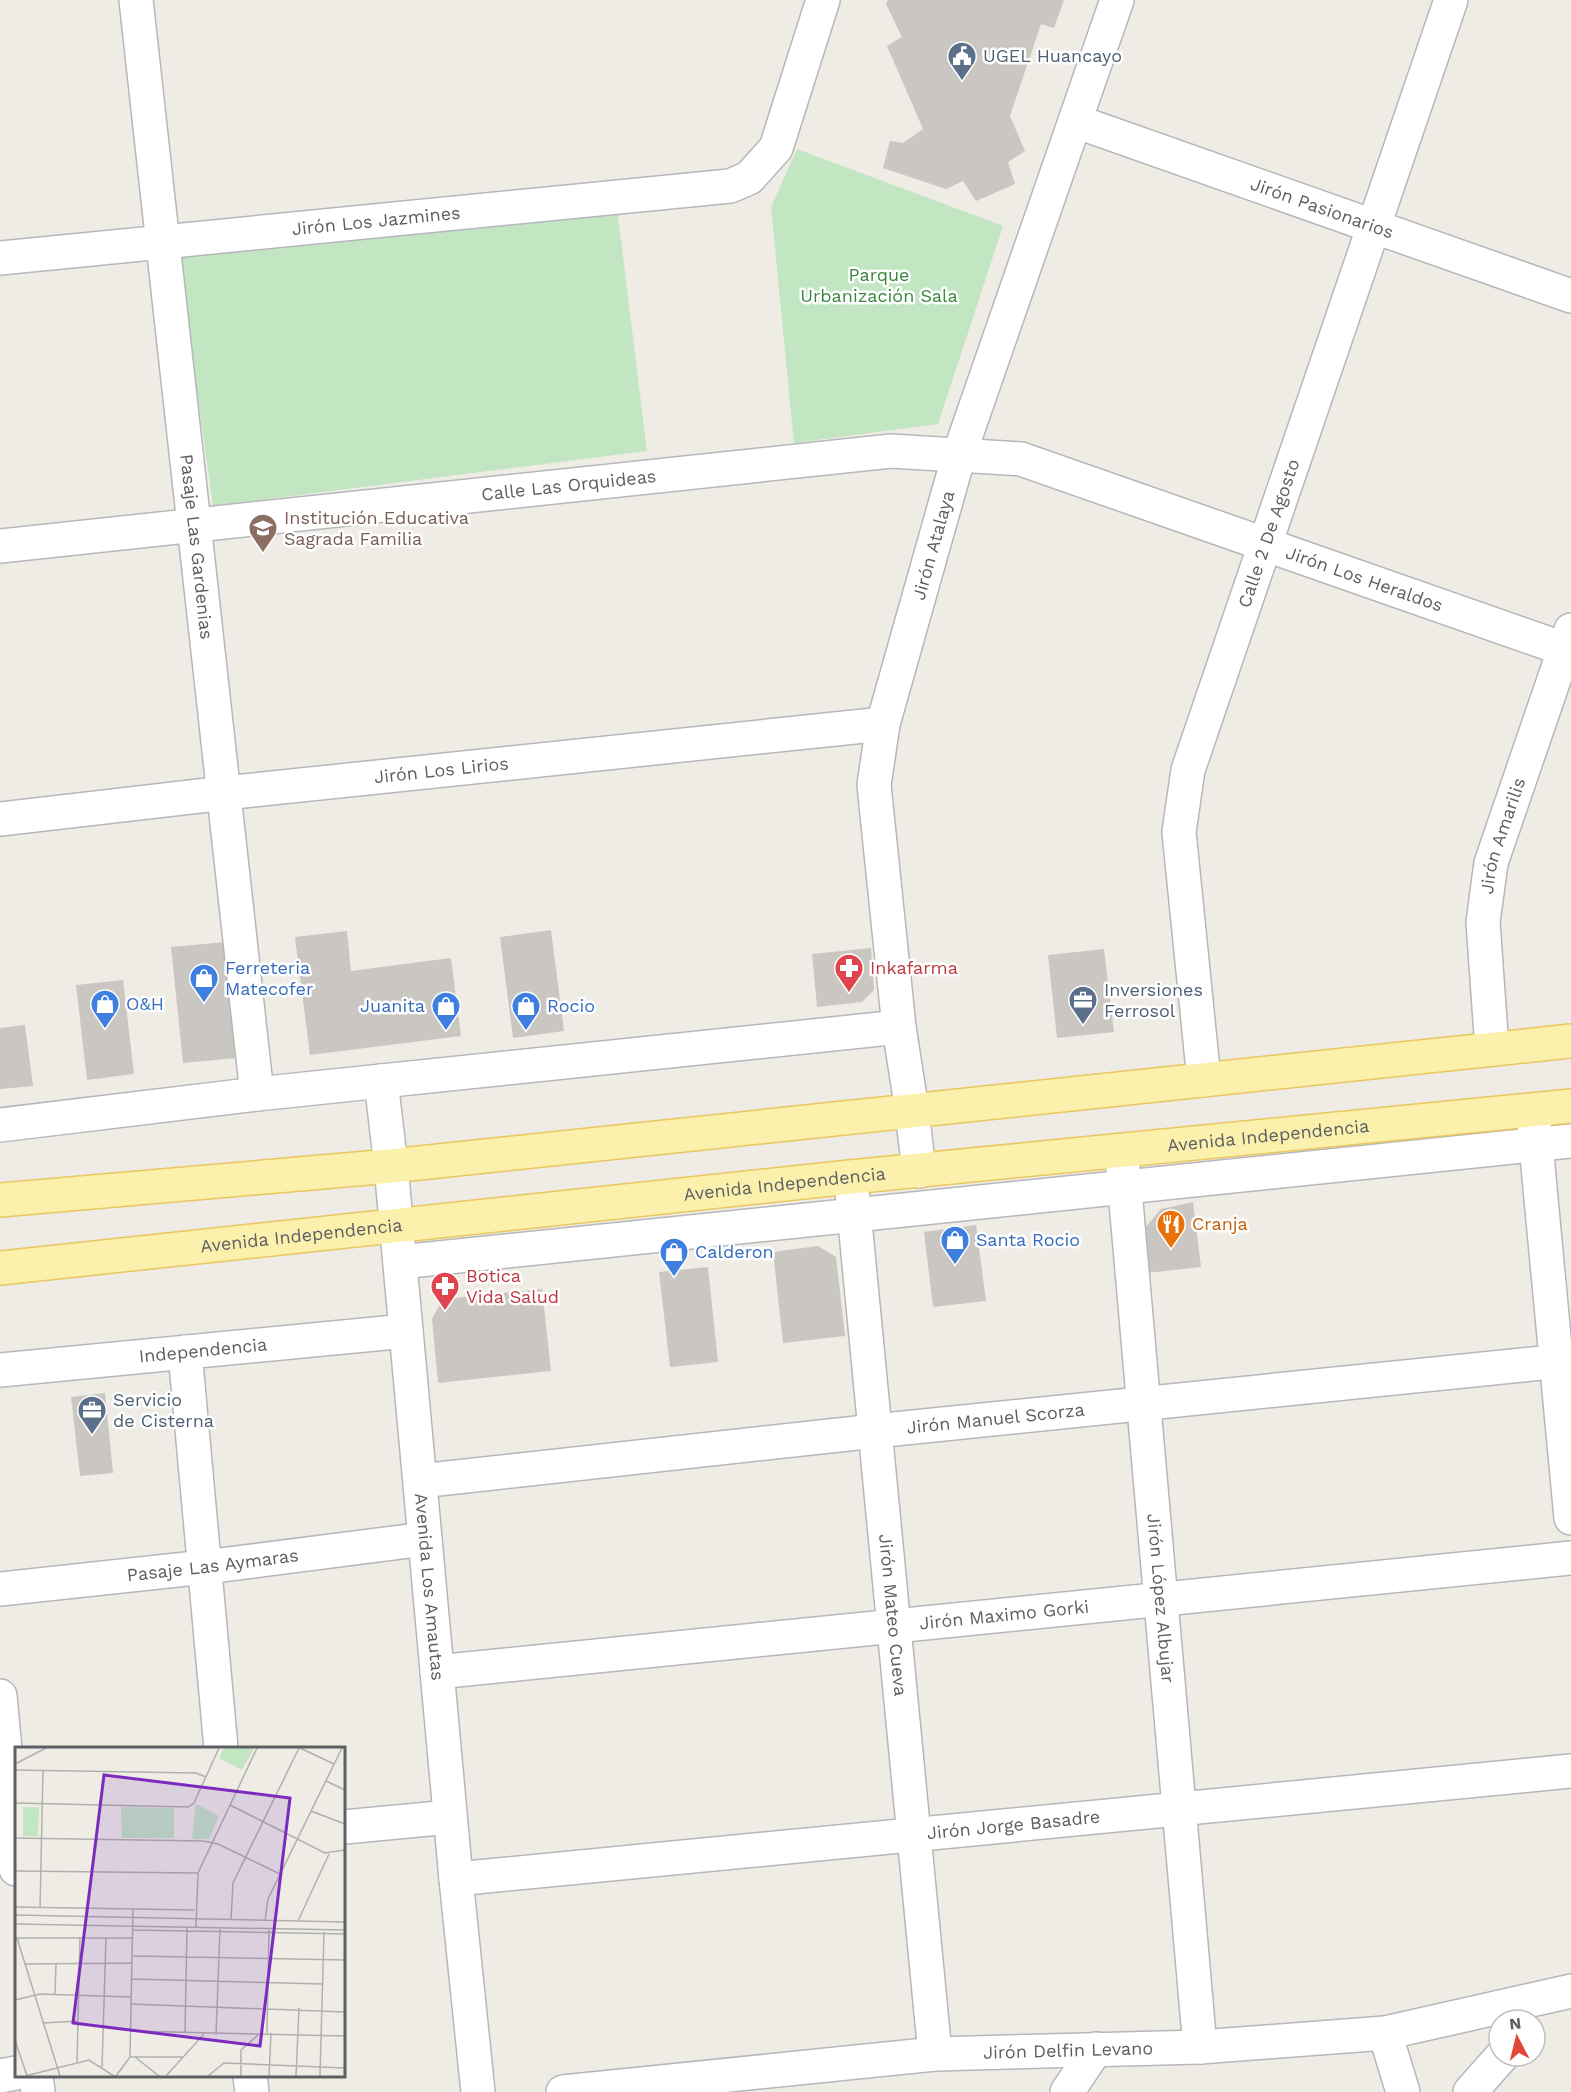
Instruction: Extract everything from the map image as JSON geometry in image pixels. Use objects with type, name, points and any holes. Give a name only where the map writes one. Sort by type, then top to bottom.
[{"type":"main road","points":[[0,1200],[391,1166],[1571,1041]]},
{"type":"main road","name":"Avenida Independencia","points":[[0,1268],[850,1177],[1571,1106]]},
{"type":"street","name":"Pasaje Las Gardenias","points":[[135,0],[257,1094]]},
{"type":"street","name":"Jirón Los Jazmines","points":[[0,258],[730,186],[749,178],[776,147],[823,0]]},
{"type":"street","name":"Jirón Atalaya","points":[[919,1171],[899,1027],[874,785],[883,724],[959,454],[1117,0]]},
{"type":"street","name":"Calle 2 De Agosto","points":[[1204,1080],[1179,832],[1188,770],[1451,0]]},
{"type":"street","name":"Jirón Pasionarios","points":[[1075,121],[1571,296]]},
{"type":"street","name":"Calle Las Orquideas","points":[[0,546],[891,451],[959,454]]},
{"type":"street","name":"Jirón Los Heraldos","points":[[959,454],[1021,459],[1265,544],[1568,640]]},
{"type":"street","name":"Jirón Amarilis","points":[[1492,1049],[1483,922],[1491,863],[1568,640]]},
{"type":"street","name":"Jirón Los Lirios","points":[[0,819],[883,724]]},
{"type":"street","points":[[0,1125],[257,1094],[899,1027]]},
{"type":"street","name":"Avenida Los Amautas","points":[[381,1081],[397,1226],[450,1816],[478,2092]]},
{"type":"street","points":[[1533,1110],[1564,1360],[1571,1518]]},
{"type":"street","name":"Avenida Independencia","points":[[400,1262],[854,1213],[1124,1189],[1571,1141]]},
{"type":"street","name":"Jirón López Albujar","points":[[1122,1151],[1200,2047]]},
{"type":"street","name":"Jirón Mateo Cueva","points":[[850,1177],[935,2054]]},
{"type":"street","name":"Independencia","points":[[0,1370],[406,1331]]},
{"type":"street","points":[[185,1352],[221,1747]]},
{"type":"street","name":"Jirón Manuel Scorza","points":[[420,1481],[875,1431],[1564,1360]]},
{"type":"street","name":"Pasaje Las Aymaras","points":[[0,1589],[205,1567],[425,1539]]},
{"type":"street","name":"Jirón Maximo Gorki","points":[[437,1672],[1571,1558]]},
{"type":"street","points":[[0,1696],[12,1861]]},
{"type":"street","name":"Jirón Jorge Basadre","points":[[456,1879],[1571,1771]]},
{"type":"street","points":[[345,1827],[450,1816]]},
{"type":"street","points":[[1547,2008],[1564,1993]]},
{"type":"street","name":"Jirón Delfin Levano","points":[[563,2092],[935,2054],[1200,2047],[1384,2033],[1564,1993]]},
{"type":"street","points":[[1384,2033],[1402,2092]]},
{"type":"street","points":[[1067,2092],[1096,2049]]},
{"type":"street","points":[[1470,2092],[1491,2068]]},
{"type":"street","points":[[0,2076],[15,2073]]},
{"type":"street","points":[[36,2077],[38,2092]]},
{"type":"street","points":[[250,2077],[252,2092]]},
{"type":"green space","name":"Parque Urbanización Sala","points":[[797,149],[1003,226],[938,424],[794,443],[771,207]]},
{"type":"green space","points":[[617,208],[647,451],[213,506],[178,252]]},
{"type":"building","name":"UGEL Huancayo","points":[[888,0],[1064,0],[1054,28],[1041,24],[1010,116],[1025,151],[1008,162],[1015,184],[976,201],[963,181],[946,189],[883,168],[890,141],[903,143],[923,129],[887,46],[902,37],[886,4]]},
{"type":"building","points":[[551,930],[564,1031],[513,1038],[500,937]]},
{"type":"building","points":[[347,931],[351,971],[451,958],[461,1036],[310,1055],[295,937]]},
{"type":"building","name":"Ferreteria Matecofer","points":[[225,942],[237,1058],[183,1063],[171,947]]},
{"type":"building","points":[[871,948],[874,990],[862,1002],[817,1007],[812,954]]},
{"type":"building","points":[[1104,949],[1114,1032],[1057,1038],[1048,955]]},
{"type":"building","name":"O&H","points":[[123,980],[134,1074],[87,1080],[76,985]]},
{"type":"building","points":[[25,1025],[33,1086],[0,1089],[0,1028]]},
{"type":"building","name":"Cranja","points":[[1193,1202],[1201,1267],[1147,1273],[1142,1231],[1161,1209]]},
{"type":"building","name":"Santa Rocio","points":[[976,1225],[986,1301],[933,1307],[924,1232]]},
{"type":"building","points":[[818,1246],[836,1257],[845,1336],[783,1343],[773,1252]]},
{"type":"building","points":[[708,1267],[718,1362],[670,1367],[659,1272]]},
{"type":"building","points":[[542,1289],[551,1371],[438,1383],[432,1319],[439,1306],[454,1298]]},
{"type":"building","name":"Servicio de Cisterna","points":[[105,1393],[113,1473],[80,1476],[71,1397]]},
{"type":"place","name":"UGEL Huancayo","points":[[962,82]]},
{"type":"place","name":"Institución Educativa Sagrada Familia","points":[[263,554]]},
{"type":"place","name":"Inkafarma","points":[[849,994]]},
{"type":"place","name":"Ferreteria Matecofer","points":[[204,1004]]},
{"type":"place","name":"Inversiones Ferrosol","points":[[1083,1026]]},
{"type":"place","name":"O&H","points":[[105,1030]]},
{"type":"place","name":"Juanita","points":[[446,1032]]},
{"type":"place","name":"Rocio","points":[[526,1032]]},
{"type":"place","name":"Cranja","points":[[1171,1250]]},
{"type":"place","name":"Santa Rocio","points":[[955,1266]]},
{"type":"place","name":"Calderon","points":[[674,1278]]},
{"type":"place","name":"Botica Vida Salud","points":[[445,1312]]},
{"type":"place","name":"Servicio de Cisterna","points":[[92,1436]]}]
